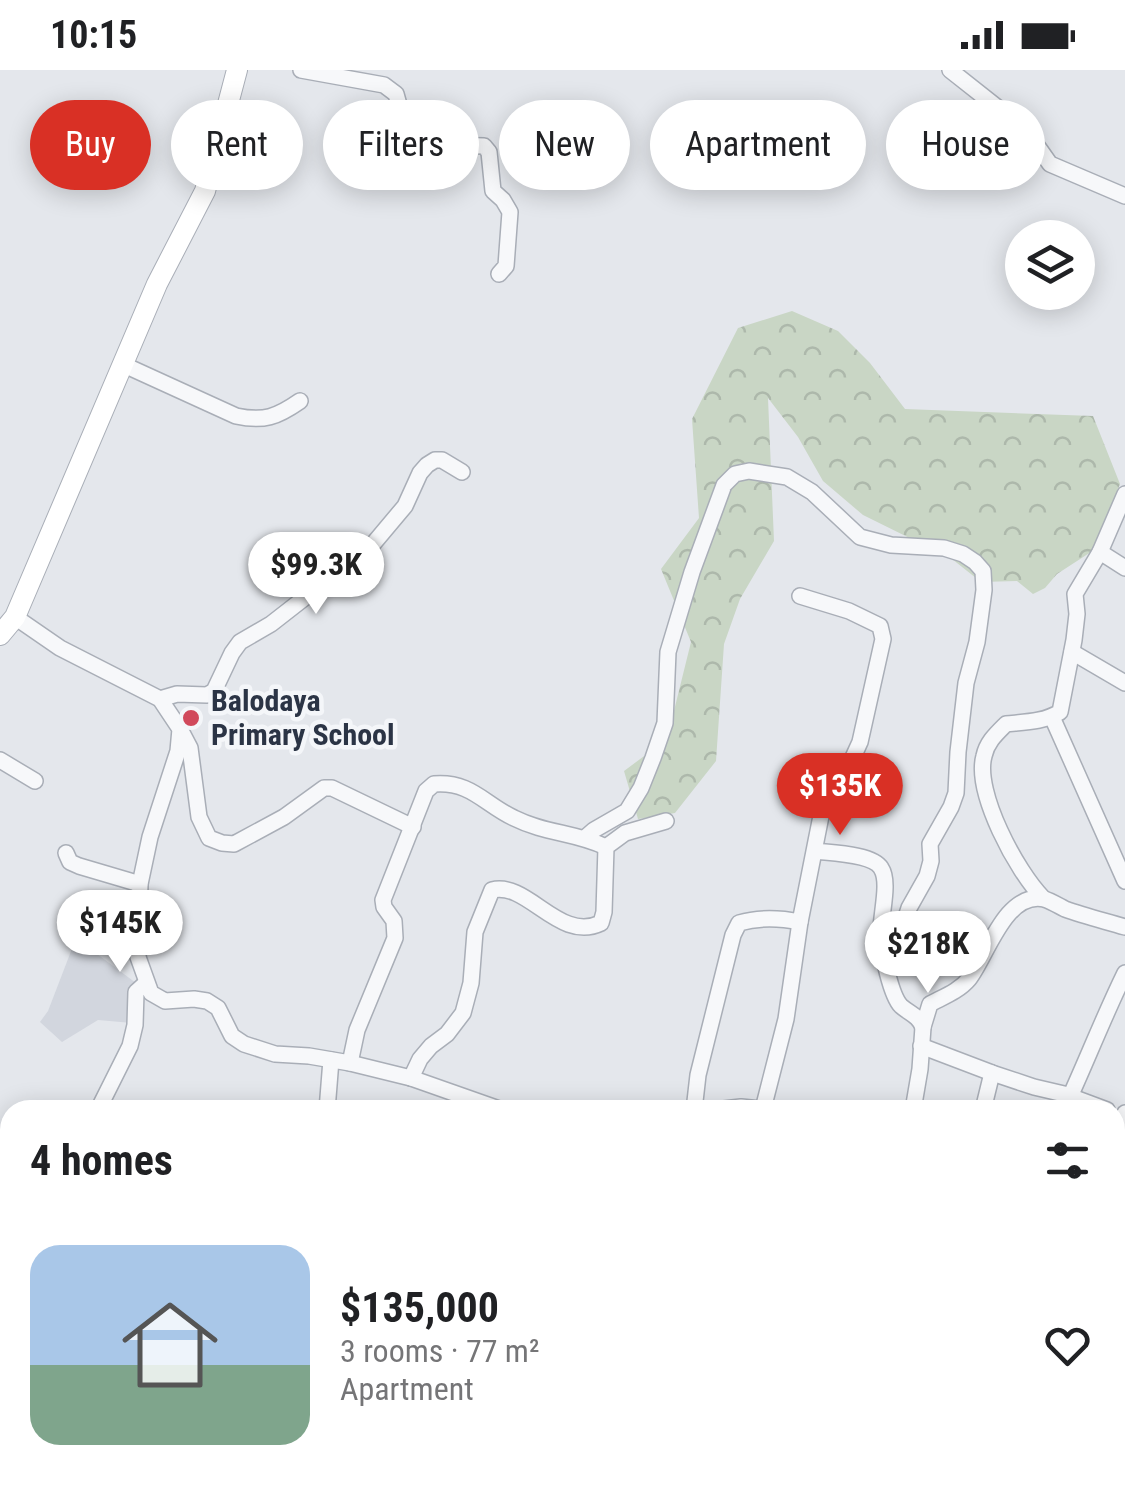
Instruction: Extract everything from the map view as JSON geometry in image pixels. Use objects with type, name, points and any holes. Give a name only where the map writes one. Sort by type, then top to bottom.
[{"type":"main road","points":[[0,635],[15,617],[157,284],[205,191],[237,70]]},
{"type":"street","points":[[301,70],[384,85],[396,94],[409,141],[415,144],[484,146],[489,152],[492,191],[510,212],[506,266],[499,274]]},
{"type":"street","points":[[950,70],[1026,130],[1050,164],[1125,196]]},
{"type":"street","points":[[122,364],[236,416],[269,418],[300,401]]},
{"type":"street","points":[[160,698],[208,695],[214,691],[240,642],[272,624],[321,586],[340,578],[363,556],[405,506],[426,465],[442,460],[462,472]]},
{"type":"street","points":[[586,837],[627,812],[653,758],[665,723],[668,652],[724,485],[735,474],[749,470],[787,477],[812,492],[860,537],[891,545],[944,548],[963,554],[983,571],[979,625],[966,683],[956,793],[930,844],[928,876],[886,961]]},
{"type":"street","points":[[1125,494],[1100,552],[1075,594],[1077,614],[1060,712],[1030,722],[1006,724],[990,740],[982,759],[985,794],[1012,858],[1032,888],[1042,898],[1067,910],[1125,927]]},
{"type":"street","points":[[1100,552],[1125,568]]},
{"type":"street","points":[[765,1100],[786,1019],[800,922],[833,772],[850,764],[860,742],[883,639],[880,626],[849,611],[800,596]]},
{"type":"street","points":[[15,617],[60,648],[160,698],[190,748],[199,817],[209,838],[234,844],[284,818],[324,788],[332,788],[414,827]]},
{"type":"street","points":[[1072,652],[1125,683]]},
{"type":"street","points":[[1052,717],[1125,881]]},
{"type":"street","points":[[180,730],[178,752],[150,837],[140,884],[138,957],[151,993],[165,1001],[207,1001],[218,1008],[232,1036],[244,1044],[275,1054],[350,1063],[411,1078],[474,1100]]},
{"type":"street","points":[[0,760],[35,780]]},
{"type":"street","points":[[350,1063],[357,1030],[395,938],[394,921],[384,907],[384,900],[426,792],[434,784],[462,786],[509,816],[546,832],[586,837],[606,846]]},
{"type":"street","points":[[606,846],[625,834],[666,821]]},
{"type":"street","points":[[411,1078],[420,1059],[463,1013],[472,983],[475,932],[492,890],[511,892],[568,924],[594,926],[601,923],[604,912],[606,846]]},
{"type":"street","points":[[814,851],[871,859],[881,866],[885,880],[881,942],[896,998],[919,1018],[923,1027]]},
{"type":"street","points":[[66,853],[70,862],[79,866],[140,884]]},
{"type":"street","points":[[916,1100],[923,1027],[930,1004],[968,979],[992,936],[1018,904],[1042,898]]},
{"type":"street","points":[[695,1100],[698,1075],[739,923],[752,919],[800,922]]},
{"type":"street","points":[[1069,1100],[1125,974]]},
{"type":"street","points":[[103,1100],[130,1046],[136,992],[146,983]]},
{"type":"street","points":[[921,1046],[1057,1100]]},
{"type":"street","points":[[328,1100],[331,1060]]},
{"type":"street","points":[[986,1100],[992,1073]]},
{"type":"shaded area","points":[[73,946],[97,954],[136,983],[132,1023],[98,1020],[62,1042],[40,1022]]},
{"type":"green space","points":[[792,311],[838,331],[870,363],[905,409],[1093,416],[1120,484],[1094,550],[1057,574],[1045,588],[1033,594],[1017,581],[981,582],[952,559],[863,515],[823,481],[798,437],[768,398],[774,541],[740,599],[724,644],[716,761],[675,813],[638,819],[624,771],[667,739],[691,642],[661,569],[699,518],[692,419],[738,328]]},
{"type":"place","name":"Balodaya Primary School","points":[[191,718]]}]
